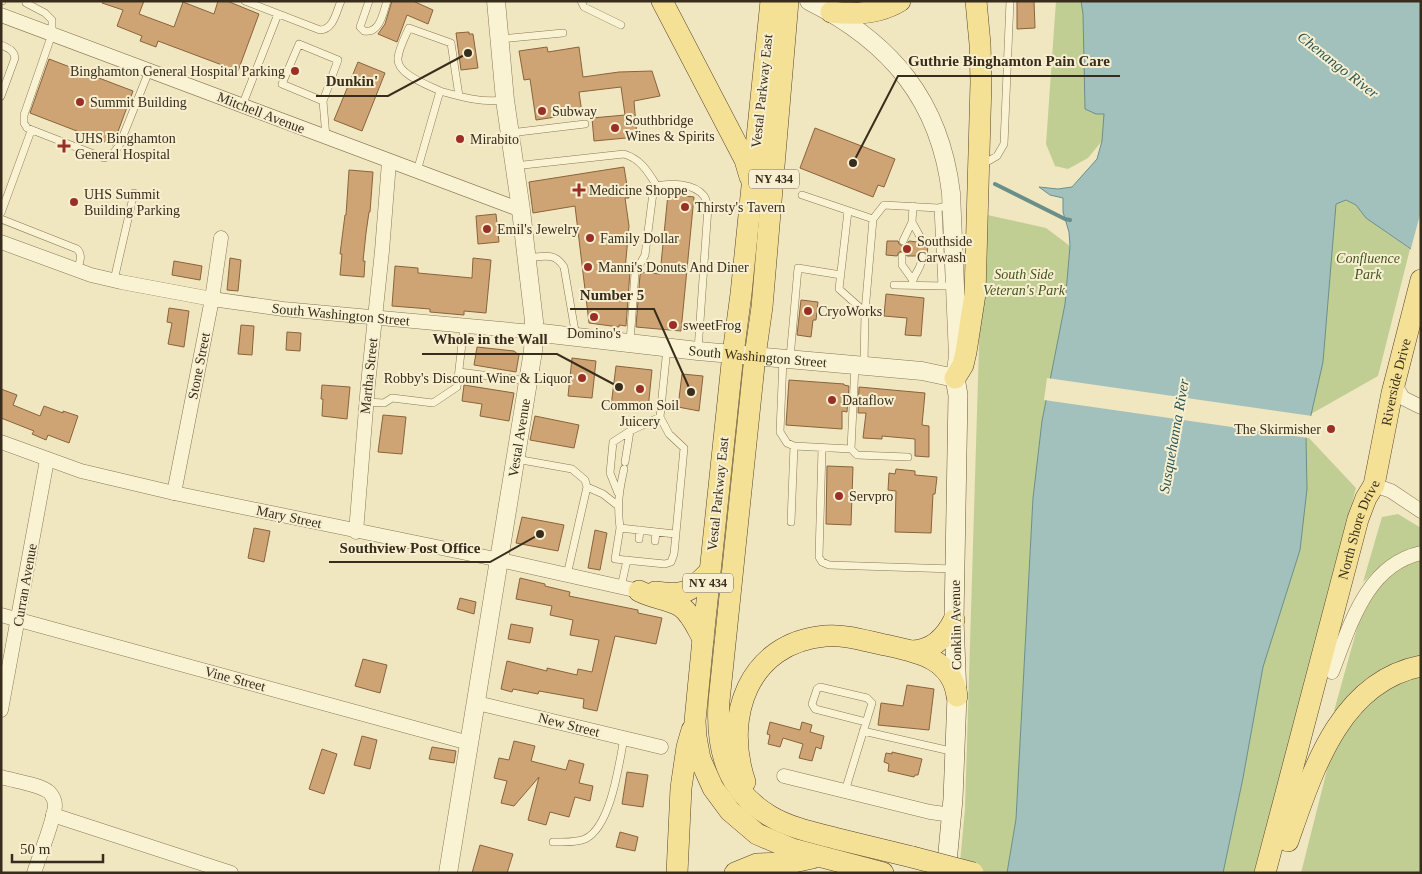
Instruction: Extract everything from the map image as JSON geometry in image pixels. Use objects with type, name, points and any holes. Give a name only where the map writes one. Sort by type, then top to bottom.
[{"type":"main road","points":[[662,1],[745,160],[750,174],[752,190]]},
{"type":"main road","name":"Vestal Parkway East","points":[[771,1],[741,294],[732,354],[702,639],[695,720],[696,743],[703,766],[713,788],[725,806],[740,820],[764,837],[792,849],[883,873]]},
{"type":"main road","name":"Vestal Parkway East","points":[[788,1],[770,228],[718,721],[721,750],[729,771],[741,791],[771,817],[802,829],[973,873]]},
{"type":"main road","points":[[831,12],[850,14],[869,12],[886,8],[900,1]]},
{"type":"main road","points":[[955,378],[963,365],[972,316],[975,282],[981,70],[976,1]]},
{"type":"main road","name":"Riverside Drive","points":[[1374,485],[1394,383],[1421,280]]},
{"type":"main road","name":"Conklin Avenue","points":[[946,873],[952,815],[957,696],[954,620],[958,395],[955,378]]},
{"type":"main road","name":"North Shore Drive","points":[[1280,873],[1373,518],[1376,501],[1374,485]]},
{"type":"main road","name":"North Shore Drive","points":[[1264,873],[1358,519],[1366,498],[1374,485]]},
{"type":"main road","points":[[630,589],[678,594],[694,587],[709,572]]},
{"type":"main road","points":[[630,589],[681,606],[691,618],[702,639]]},
{"type":"main road","points":[[912,650],[926,649],[938,642],[948,631],[954,620]]},
{"type":"main road","points":[[754,803],[741,770],[737,726],[741,702],[754,675],[779,651],[791,645],[824,636],[845,636],[912,650],[928,657],[944,668],[953,680],[957,696]]},
{"type":"main road","points":[[1288,841],[1324,748],[1346,714],[1362,696],[1380,682],[1405,670],[1421,666]]},
{"type":"main road","points":[[676,873],[678,828],[686,747],[695,720]]},
{"type":"main road","points":[[735,873],[757,864],[789,862],[819,856]]},
{"type":"street","name":"Vestal Avenue","points":[[448,873],[534,351],[534,321],[506,100],[496,1]]},
{"type":"street","points":[[809,1],[831,12],[861,32],[881,48],[897,65],[916,91],[932,120],[942,145],[950,183],[945,207],[948,287],[958,356],[955,378]]},
{"type":"street","name":"Mitchell Avenue","points":[[1,15],[521,210]]},
{"type":"street","name":"Martha Street","points":[[356,532],[366,402],[389,162]]},
{"type":"street","name":"Stone Street","points":[[174,493],[212,299],[221,238]]},
{"type":"street","name":"South Washington Street","points":[[1,242],[77,270],[114,280],[212,299],[284,309],[533,332],[698,351],[922,371],[955,378]]},
{"type":"street","points":[[1394,383],[1403,398],[1421,407]]},
{"type":"street","name":"Mary Street","points":[[1,442],[81,471],[174,493],[356,532],[500,560],[630,589]]},
{"type":"street","name":"Curran Avenue","points":[[1,710],[47,460]]},
{"type":"street","points":[[1374,485],[1391,490],[1421,511]]},
{"type":"street","points":[[1332,672],[1353,619],[1372,584],[1392,565],[1421,553]]},
{"type":"street","name":"Vine Street","points":[[1,615],[469,743]]},
{"type":"street","name":"New Street","points":[[476,703],[660,747]]},
{"type":"street","points":[[784,776],[930,812],[952,815]]},
{"type":"street","points":[[1,777],[42,788],[50,793],[55,804],[34,873]]},
{"type":"street","points":[[53,815],[231,873]]},
{"type":"lane","points":[[245,1],[320,30],[326,30],[331,26],[340,1]]},
{"type":"lane","points":[[369,1],[360,27],[364,32],[375,30],[387,1]]},
{"type":"lane","points":[[581,1],[584,7],[621,25]]},
{"type":"lane","points":[[979,167],[997,156],[1004,144],[1010,1]]},
{"type":"lane","points":[[26,3],[45,13],[52,20],[52,34],[24,115],[25,126],[31,131],[104,158],[111,156],[119,146],[149,71]]},
{"type":"lane","points":[[242,106],[278,14]]},
{"type":"lane","points":[[459,96],[451,43],[409,28],[398,57],[400,68],[408,74],[440,91],[459,96],[492,102],[506,100]]},
{"type":"lane","points":[[499,40],[563,33]]},
{"type":"lane","points":[[323,101],[282,84],[299,44],[338,60],[323,101],[326,138]]},
{"type":"lane","points":[[1,45],[11,50],[15,58],[1,96]]},
{"type":"lane","points":[[417,170],[440,91]]},
{"type":"lane","points":[[510,133],[585,124]]},
{"type":"lane","points":[[1,213],[31,131]]},
{"type":"lane","points":[[514,166],[624,154],[633,157],[642,164],[657,186]]},
{"type":"lane","points":[[629,344],[635,273],[646,255],[653,193],[657,186],[666,184],[686,186],[696,189],[705,196],[708,207],[698,351]]},
{"type":"lane","points":[[114,280],[134,194]]},
{"type":"lane","points":[[802,195],[873,219]]},
{"type":"lane","points":[[851,449],[873,219],[884,205],[945,207]]},
{"type":"lane","points":[[903,241],[912,222],[913,206]]},
{"type":"lane","points":[[848,211],[839,289],[865,312]]},
{"type":"lane","points":[[1,219],[77,249],[80,252],[81,258],[77,270]]},
{"type":"lane","points":[[912,222],[923,242]]},
{"type":"lane","points":[[526,258],[552,256],[560,259],[564,267],[576,338]]},
{"type":"lane","points":[[902,256],[902,265],[912,282]]},
{"type":"lane","points":[[912,282],[922,265],[922,256]]},
{"type":"lane","points":[[841,275],[798,268],[786,358],[780,432],[787,443],[794,446],[851,449],[857,455],[908,457]]},
{"type":"lane","points":[[894,285],[912,282],[948,287]]},
{"type":"lane","points":[[366,402],[384,403],[392,398],[433,403],[457,387],[464,326]]},
{"type":"lane","points":[[630,431],[625,466],[618,493],[617,505],[620,528],[615,559],[627,560],[636,558],[665,564],[671,562],[674,554],[684,448],[669,434],[660,417],[667,347]]},
{"type":"lane","points":[[459,372],[528,382]]},
{"type":"lane","points":[[618,493],[610,473],[613,442],[630,431],[660,417]]},
{"type":"lane","points":[[791,522],[794,446]]},
{"type":"lane","points":[[822,448],[819,557],[822,562],[829,565],[955,569]]},
{"type":"lane","points":[[515,459],[572,469],[585,480],[587,487],[567,575]]},
{"type":"lane","points":[[587,487],[603,494],[617,505]]},
{"type":"lane","points":[[620,528],[675,534]]},
{"type":"lane","points":[[639,539],[640,530]]},
{"type":"lane","points":[[654,541],[656,532]]},
{"type":"lane","points":[[627,560],[630,589]]},
{"type":"lane","points":[[845,791],[872,703],[867,698],[820,686],[817,689],[812,704],[815,708],[866,722]]},
{"type":"lane","points":[[863,731],[955,752]]},
{"type":"lane","points":[[554,842],[585,839],[596,830],[604,818],[616,777],[624,738]]},
{"type":"green space","points":[[1056,1],[1081,1],[1104,113],[1102,141],[1088,158],[1068,169],[1055,166],[1046,144]]},
{"type":"green space","name":"Confluence Park","points":[[1346,200],[1356,205],[1366,218],[1410,249],[1378,376],[1311,414],[1323,362],[1334,212],[1336,203]]},
{"type":"green space","name":"South Side Veteran's Park","points":[[983,214],[1046,228],[1070,246],[1065,304],[1042,421],[1033,498],[1016,820],[1007,873],[959,873],[965,809]]},
{"type":"green space","points":[[1306,437],[1356,488],[1254,873],[1223,873],[1243,778],[1263,667],[1300,550]]},
{"type":"green space","points":[[1398,514],[1421,528],[1421,546],[1390,561],[1363,582],[1382,517]]},
{"type":"green space","points":[[1421,560],[1421,656],[1395,662],[1363,683],[1338,713],[1334,711],[1361,614],[1370,594],[1389,574]]},
{"type":"green space","points":[[1416,676],[1421,676],[1421,873],[1301,873],[1329,762],[1345,730],[1377,695]]},
{"type":"water","points":[[1081,1],[1421,1],[1421,256],[1366,218],[1356,205],[1346,200],[1336,204],[1323,362],[1306,437],[1307,489],[1300,550],[1263,667],[1243,778],[1223,873],[1007,873],[1016,819],[1033,498],[1042,421],[1065,304],[1070,246],[1069,232],[1063,212],[1063,198],[1050,195],[1039,187],[1058,189],[1072,187],[1097,159],[1102,141],[1104,114],[1096,114],[1085,109],[1083,14]]},
{"type":"pier","points":[[1421,211],[1421,258],[1410,252]]},
{"type":"pier","points":[[1047,378],[1312,416],[1308,438],[1044,400]]},
{"type":"building","points":[[103,1],[144,1],[139,14],[174,27],[183,2],[214,14],[218,1],[227,1],[259,14],[238,71],[158,41],[156,47],[140,41],[142,36],[117,26],[123,10],[102,3]]},
{"type":"building","points":[[392,1],[413,1],[433,10],[428,24],[407,15],[397,42],[378,34],[385,24]]},
{"type":"building","points":[[1017,1],[1034,1],[1035,28],[1017,29]]},
{"type":"building","points":[[469,32],[469,34],[473,34],[478,68],[461,70],[456,33]]},
{"type":"building","points":[[547,47],[548,52],[579,47],[583,77],[619,72],[652,71],[660,96],[634,101],[637,137],[594,141],[592,118],[625,115],[621,87],[579,92],[582,113],[536,120],[530,79],[524,80],[519,51]]},
{"type":"building","name":"Summit Building","points":[[49,59],[133,91],[113,145],[30,113]]},
{"type":"building","points":[[358,62],[385,73],[362,131],[334,120]]},
{"type":"building","points":[[815,128],[895,159],[884,187],[878,185],[873,197],[800,168]]},
{"type":"building","points":[[624,167],[629,198],[625,198],[629,226],[625,270],[630,271],[626,326],[619,325],[619,327],[589,323],[575,206],[533,213],[529,182]]},
{"type":"building","points":[[349,170],[373,172],[363,261],[365,261],[364,277],[340,275],[342,254],[340,254],[346,215]]},
{"type":"building","points":[[668,194],[694,197],[681,331],[636,327],[640,275],[642,272],[660,274]]},
{"type":"building","name":"Emil's Jewelry","points":[[496,214],[499,242],[478,244],[476,216]]},
{"type":"building","name":"Southside Carwash","points":[[887,241],[898,241],[903,246],[909,241],[917,242],[922,247],[928,244],[927,256],[922,251],[917,256],[907,256],[902,251],[897,256],[886,255]]},
{"type":"building","points":[[230,258],[241,260],[238,291],[227,290]]},
{"type":"building","points":[[473,258],[491,260],[486,313],[464,311],[464,315],[430,312],[430,309],[392,306],[395,266],[418,268],[418,273],[472,278]]},
{"type":"building","points":[[174,261],[202,266],[200,280],[172,275]]},
{"type":"building","points":[[886,294],[924,298],[921,336],[905,335],[907,318],[884,316]]},
{"type":"building","name":"CryoWorks","points":[[801,300],[818,302],[816,320],[813,320],[811,337],[797,335]]},
{"type":"building","points":[[169,308],[189,311],[184,347],[168,344],[172,323],[167,322]]},
{"type":"building","points":[[241,325],[254,326],[252,355],[238,354]]},
{"type":"building","points":[[287,332],[301,333],[300,351],[286,350]]},
{"type":"building","points":[[477,347],[514,351],[519,355],[516,372],[474,365]]},
{"type":"building","name":"Robby's Discount Wine & Liquor","points":[[572,358],[596,361],[592,398],[568,396]]},
{"type":"building","points":[[616,366],[652,370],[648,409],[611,406]]},
{"type":"building","points":[[682,374],[703,376],[699,411],[678,407]]},
{"type":"building","points":[[789,380],[849,386],[847,412],[842,411],[842,429],[786,425]]},
{"type":"building","points":[[322,385],[350,387],[347,419],[322,416]]},
{"type":"building","points":[[464,385],[514,393],[509,421],[480,416],[482,404],[462,401]]},
{"type":"building","points":[[859,387],[925,393],[922,425],[929,426],[929,457],[915,456],[915,439],[882,436],[882,439],[863,438],[866,413],[858,413]]},
{"type":"building","points":[[1,389],[17,395],[13,405],[40,416],[44,406],[78,416],[69,443],[48,435],[46,440],[32,434],[34,431],[1,418]]},
{"type":"building","points":[[383,415],[406,417],[402,454],[378,452]]},
{"type":"building","points":[[535,416],[579,425],[574,448],[530,440]]},
{"type":"building","name":"Servpro","points":[[827,466],[853,467],[851,525],[826,524]]},
{"type":"building","points":[[896,469],[915,471],[915,475],[937,477],[935,494],[933,494],[931,533],[895,532],[896,491],[888,490],[889,473],[895,474]]},
{"type":"building","points":[[522,517],[564,525],[558,551],[516,543]]},
{"type":"building","points":[[254,528],[270,531],[264,562],[248,558]]},
{"type":"building","points":[[595,530],[607,533],[600,570],[588,568]]},
{"type":"building","points":[[520,578],[570,592],[569,596],[638,610],[638,613],[662,618],[656,644],[615,636],[597,711],[583,708],[584,699],[539,691],[538,694],[513,689],[512,692],[501,689],[507,661],[547,671],[547,668],[577,675],[578,669],[592,672],[599,640],[570,635],[573,620],[550,615],[552,606],[516,599]]},
{"type":"building","points":[[460,598],[476,602],[474,614],[457,609]]},
{"type":"building","points":[[511,624],[533,628],[530,643],[508,639]]},
{"type":"building","points":[[363,659],[387,665],[380,693],[355,686]]},
{"type":"building","points":[[907,685],[934,689],[929,730],[878,725],[881,703],[903,706]]},
{"type":"building","points":[[770,722],[800,730],[802,722],[812,725],[810,732],[824,736],[821,749],[816,747],[812,761],[799,758],[803,744],[783,738],[780,747],[768,744],[770,735],[767,734]]},
{"type":"building","points":[[362,736],[377,740],[370,769],[354,765]]},
{"type":"building","points":[[514,741],[535,746],[531,761],[566,770],[569,760],[584,764],[579,783],[593,786],[590,801],[575,797],[569,817],[550,812],[546,825],[528,820],[539,777],[514,806],[501,803],[507,781],[494,778],[499,758],[509,760]]},
{"type":"building","points":[[432,747],[456,751],[454,763],[429,759]]},
{"type":"building","points":[[322,749],[337,754],[324,794],[309,789]]},
{"type":"building","points":[[892,752],[922,759],[918,775],[914,777],[888,771],[889,764],[884,762],[886,753],[892,754]]},
{"type":"building","points":[[627,772],[648,775],[643,807],[622,804]]},
{"type":"building","points":[[620,832],[638,837],[635,851],[616,847]]},
{"type":"building","points":[[480,845],[513,854],[507,873],[472,873]]},
{"type":"waterway","points":[[995,184],[1070,220]]},
{"type":"place","name":"Dunkin'","points":[[468,53]]},
{"type":"place","name":"Binghamton General Hospital Parking","points":[[295,71]]},
{"type":"place","name":"Summit Building","points":[[80,102]]},
{"type":"place","name":"Subway","points":[[542,111]]},
{"type":"place","name":"Southbridge Wines & Spirits","points":[[615,128]]},
{"type":"place","name":"Mirabito","points":[[460,139]]},
{"type":"place","name":"UHS Binghamton General Hospital","points":[[64,146]]},
{"type":"place","name":"Guthrie Binghamton Pain Care","points":[[853,163]]},
{"type":"place","name":"Medicine Shoppe","points":[[579,190]]},
{"type":"place","name":"UHS Summit Building Parking","points":[[74,202]]},
{"type":"place","name":"Thirsty's Tavern","points":[[685,207]]},
{"type":"place","name":"Emil's Jewelry","points":[[487,229]]},
{"type":"place","name":"Family Dollar","points":[[590,238]]},
{"type":"place","name":"Southside Carwash","points":[[907,249]]},
{"type":"place","name":"Manni's Donuts And Diner","points":[[588,267]]},
{"type":"place","name":"CryoWorks","points":[[808,311]]},
{"type":"place","name":"Domino's","points":[[594,317]]},
{"type":"place","name":"sweetFrog","points":[[673,325]]},
{"type":"place","name":"Robby's Discount Wine & Liquor","points":[[582,378]]},
{"type":"place","name":"Whole in the Wall","points":[[619,387]]},
{"type":"place","name":"Common Soil Juicery","points":[[640,389]]},
{"type":"place","name":"Number 5","points":[[691,392]]},
{"type":"place","name":"Dataflow","points":[[832,400]]},
{"type":"place","name":"The Skirmisher","points":[[1331,429]]},
{"type":"place","name":"Servpro","points":[[839,496]]},
{"type":"place","name":"Southview Post Office","points":[[540,534]]},
{"type":"water label","name":"Chenango River","points":[[1338,65]]},
{"type":"water label","name":"Susquehanna River","points":[[1174,436]]}]
